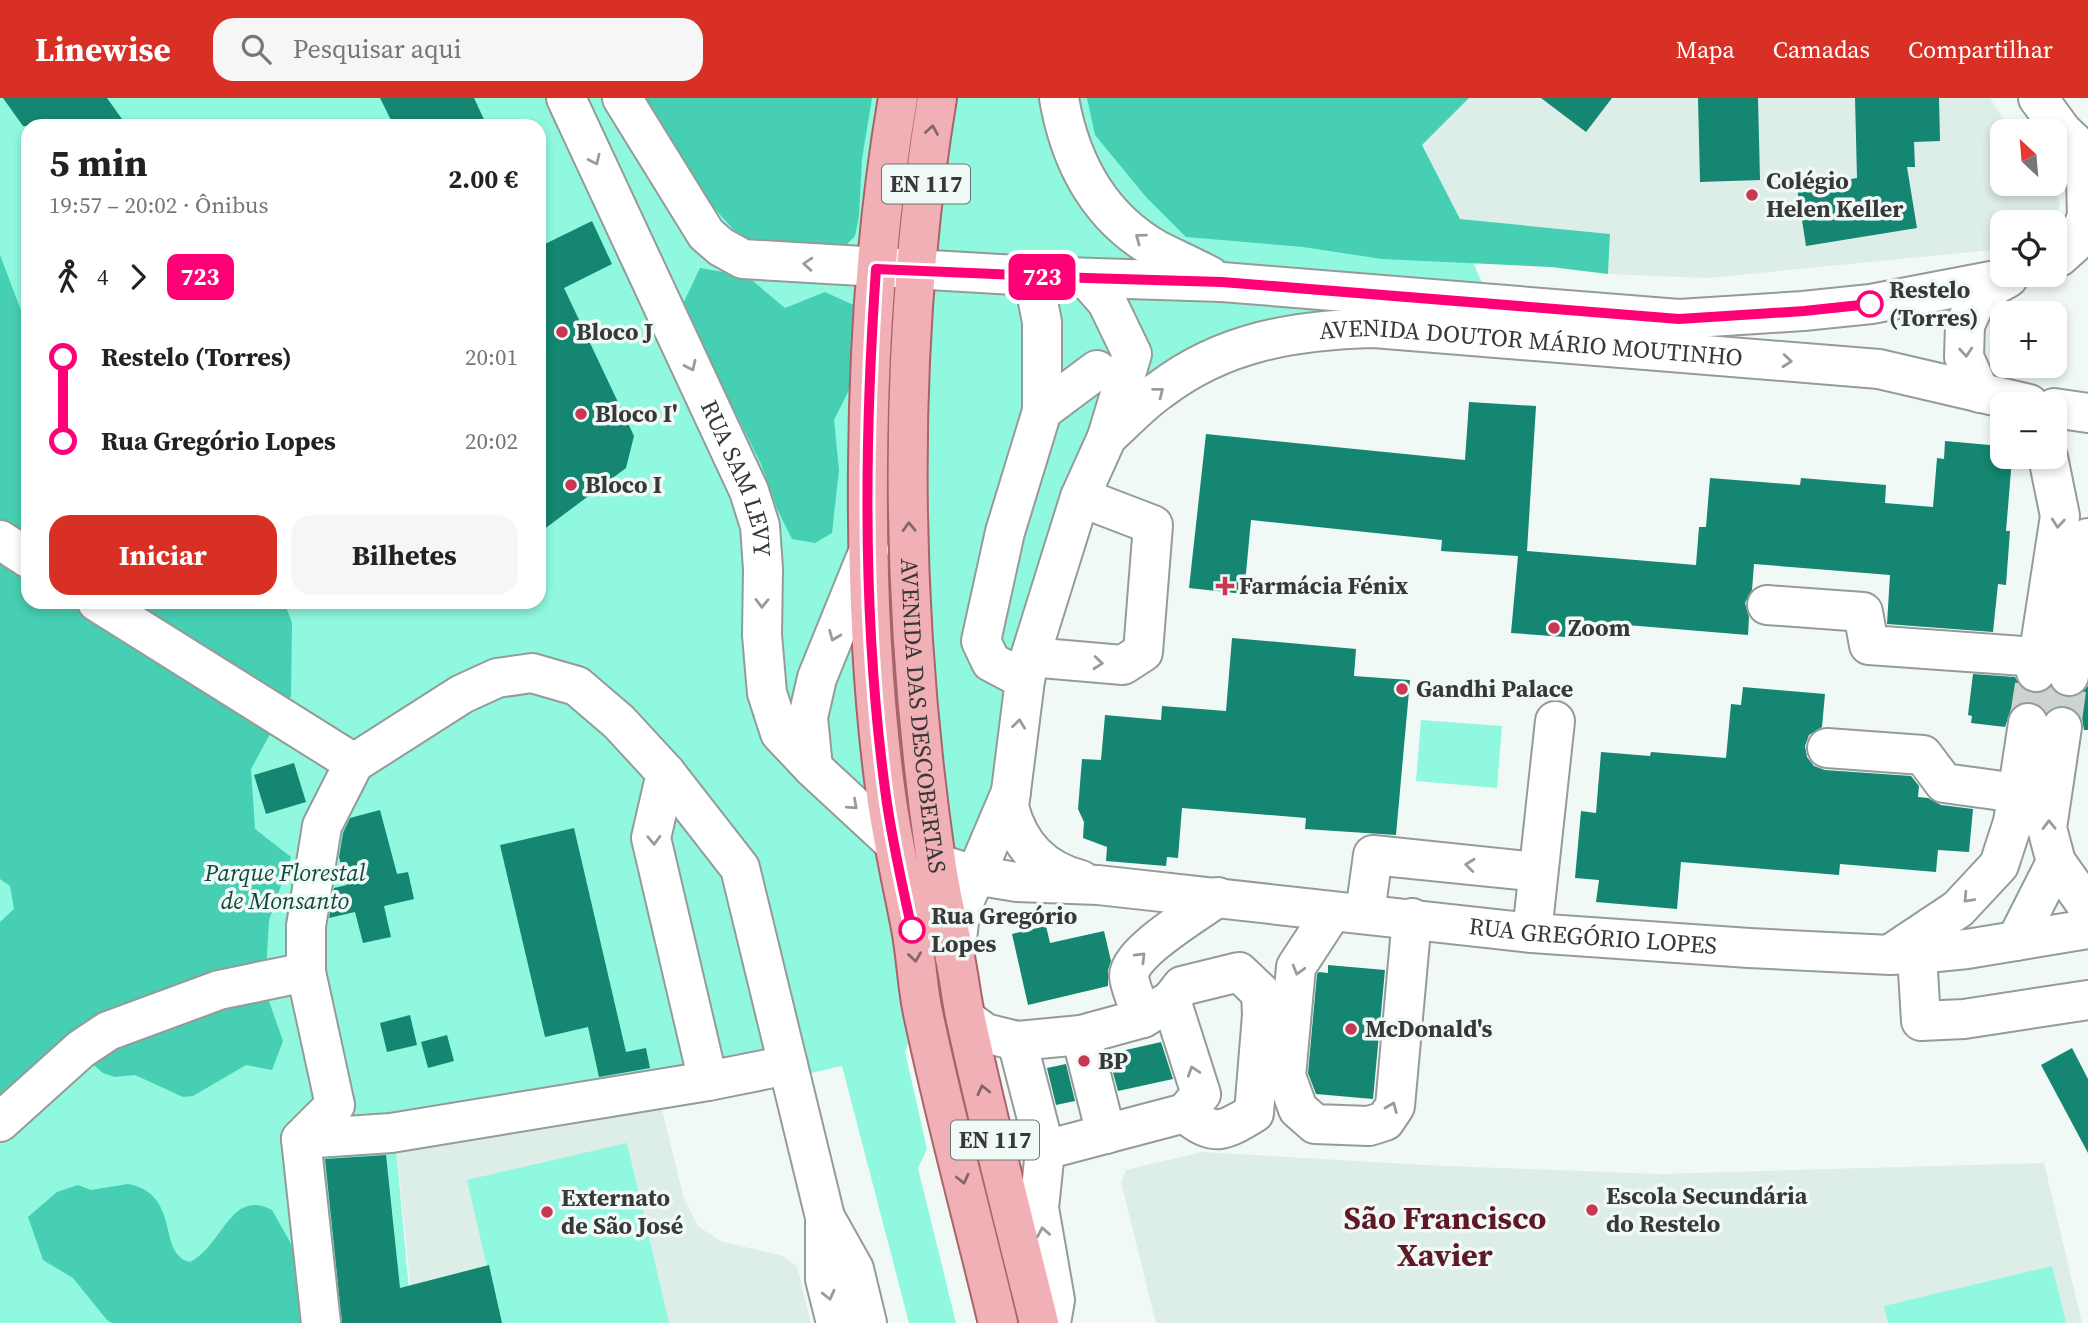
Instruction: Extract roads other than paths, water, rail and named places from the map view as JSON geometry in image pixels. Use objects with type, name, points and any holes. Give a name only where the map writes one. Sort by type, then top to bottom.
[{"type":"main road","name":"AVENIDA DAS DESCOBERTAS","points":[[898,98],[876,269],[869,412],[870,622],[876,710],[893,842],[912,930],[922,1006],[998,1323]]},
{"type":"main road","name":"AVENIDA DAS DESCOBERTAS","points":[[937,98],[930,140],[917,271],[909,413],[909,511],[919,707],[936,863],[966,1019],[1039,1323]]},
{"type":"main road","points":[[893,842],[936,863]]},
{"type":"street","name":"RUA SAM LEVY","points":[[566,98],[750,491],[760,526],[763,569],[762,635],[767,693],[780,733],[813,768],[893,842]]},
{"type":"street","name":"AVENIDA DOUTOR MÁRIO MOUTINHO","points":[[622,98],[706,234],[721,247],[743,259],[876,269],[1234,283],[1679,319],[1871,304],[1990,280]]},
{"type":"street","points":[[1059,98],[1064,126],[1075,160],[1094,193],[1123,225],[1156,249],[1265,297],[1274,317],[1270,327],[1259,338],[1238,348]]},
{"type":"street","points":[[2038,98],[2075,144],[2085,179],[2087,216],[2078,240],[2067,256]]},
{"type":"street","points":[[1033,276],[1042,322],[1042,411],[1005,531],[981,641],[991,663],[1027,669],[1123,665],[1143,652],[1153,525],[1080,497]]},
{"type":"street","name":"RUA GREGÓRIO LOPES","points":[[1086,278],[1107,302],[1132,354],[1107,437],[1080,497],[1027,669],[1009,807],[1013,824],[1031,853],[1046,865],[1071,878],[1098,885]]},
{"type":"street","name":"AVENIDA DOUTOR MÁRIO MOUTINHO","points":[[1992,287],[1976,301],[1965,326],[1964,357],[2000,392]]},
{"type":"street","name":"AVENIDA DOUTOR MÁRIO MOUTINHO","points":[[1107,437],[1160,389],[1215,357],[1289,334],[1329,330],[1374,328],[1879,369],[1990,396]]},
{"type":"street","points":[[1042,411],[1097,370]]},
{"type":"street","points":[[2067,410],[2088,413]]},
{"type":"street","points":[[2050,469],[2060,516],[2053,667]]},
{"type":"street","points":[[2053,667],[2088,538]]},
{"type":"street","points":[[0,540],[21,554]]},
{"type":"street","points":[[813,768],[808,717],[817,678],[869,550]]},
{"type":"street","points":[[1767,605],[1863,612],[1869,645],[2053,667]]},
{"type":"street","points":[[108,609],[354,763]]},
{"type":"street","points":[[301,1139],[335,1105],[306,972],[306,926],[322,826],[354,763],[462,694],[497,678],[532,673],[577,686],[619,722],[666,773],[740,867],[825,1217],[825,1279],[836,1323]]},
{"type":"street","points":[[1532,933],[1555,721]]},
{"type":"street","points":[[2088,907],[2056,862],[2047,828],[2045,725],[2017,793],[2013,822],[1998,865],[1958,909],[1903,954],[1921,1021],[1964,1019],[2088,1000]]},
{"type":"street","points":[[1827,748],[1923,755],[1944,783],[2017,793]]},
{"type":"street","points":[[666,773],[651,838],[708,1082]]},
{"type":"street","points":[[936,863],[960,862],[975,853],[997,821],[1011,792]]},
{"type":"street","name":"RUA GREGÓRIO LOPES","points":[[955,956],[959,922],[974,875],[1011,792]]},
{"type":"street","points":[[1412,918],[1395,1106],[1385,1121],[1369,1126],[1315,1124],[1298,1109],[1286,1076],[1296,967],[1348,912],[1373,855],[1538,872]]},
{"type":"street","points":[[2016,941],[2056,862]]},
{"type":"street","name":"RUA GREGÓRIO LOPES","points":[[936,863],[974,875],[1017,882],[1098,885],[1532,933],[1749,948],[1903,954],[2016,941],[2088,929]]},
{"type":"street","points":[[1998,865],[2016,941]]},
{"type":"street","points":[[1045,1150],[1185,1113],[1201,1094],[1157,1009],[1129,977],[1132,963],[1158,940],[1219,897]]},
{"type":"street","points":[[0,1122],[81,1049],[108,1031],[219,990],[306,972]]},
{"type":"street","points":[[966,1019],[985,1033],[1017,1041],[1081,1035],[1157,1009],[1182,986],[1239,972],[1261,993],[1262,1014],[1254,1113],[1226,1130],[1201,1126],[1185,1113]]},
{"type":"street","points":[[1081,1035],[1106,1134]]},
{"type":"street","points":[[1017,1041],[1045,1150],[1040,1208],[1055,1300],[1051,1323]]},
{"type":"street","points":[[301,1139],[391,1133],[708,1082],[788,1065]]},
{"type":"street","points":[[301,1139],[321,1323]]},
{"type":"street","points":[[825,1217],[854,1269],[867,1323]]},
{"type":"tunnel","points":[[2028,723],[2036,672]]},
{"type":"tunnel","points":[[2062,727],[2069,676]]},
{"type":"place","name":"Colégio Helen Keller","points":[[1752,195]]},
{"type":"place","name":"Restelo (Torres)","points":[[1870,304]]},
{"type":"place","name":"Bloco J","points":[[562,332]]},
{"type":"place","name":"Bloco I'","points":[[581,414]]},
{"type":"place","name":"Bloco I","points":[[571,485]]},
{"type":"place","name":"Farmácia Fénix","points":[[1225,586]]},
{"type":"place","name":"Zoom","points":[[1554,628]]},
{"type":"place","name":"Gandhi Palace","points":[[1402,689]]},
{"type":"place","name":"Rua Gregório Lopes","points":[[912,930]]},
{"type":"place","name":"McDonald's","points":[[1351,1029]]},
{"type":"place","name":"BP","points":[[1084,1061]]},
{"type":"place","name":"Escola Secundária do Restelo","points":[[1592,1210]]},
{"type":"place","name":"Externato de São José","points":[[547,1212]]},
{"type":"district","name":"São Francisco Xavier","points":[[1445,1236]]},
{"type":"park label","name":"Parque Florestal de Monsanto","points":[[285,887]]}]
